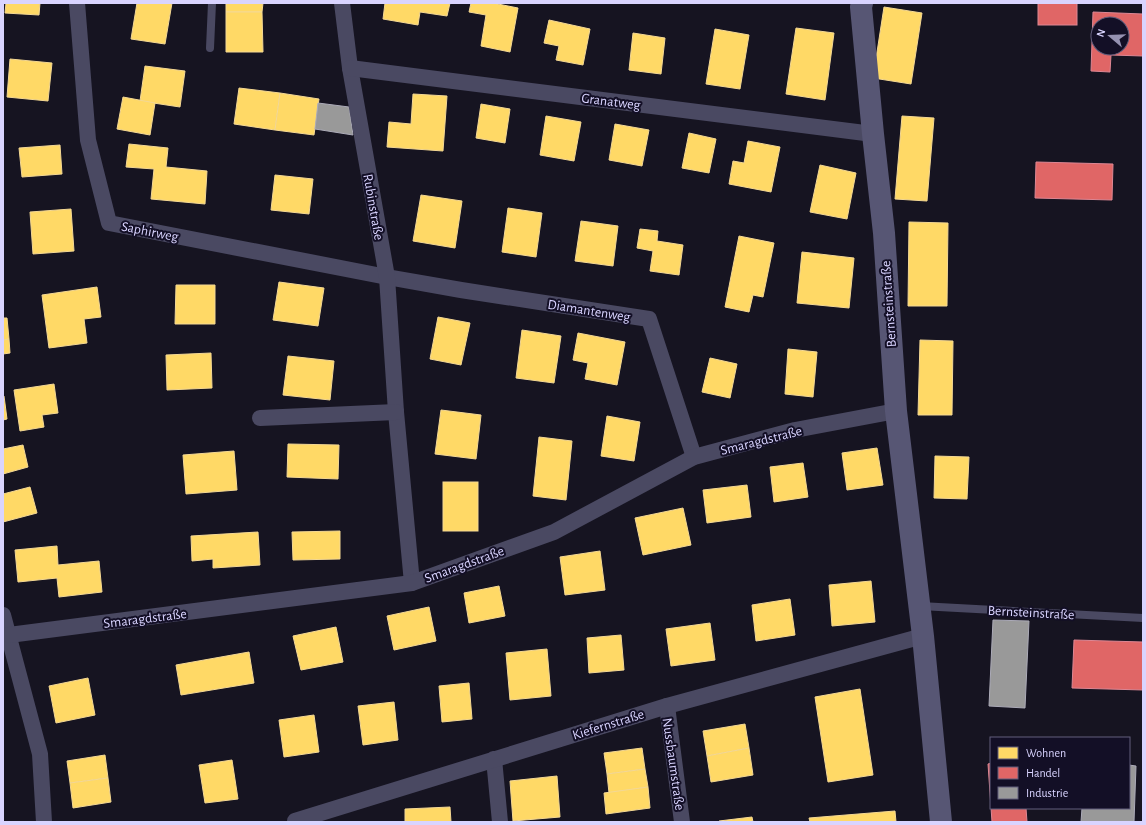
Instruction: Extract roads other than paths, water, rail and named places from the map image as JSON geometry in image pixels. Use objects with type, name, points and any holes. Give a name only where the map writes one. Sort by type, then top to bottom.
[{"type":"street","name":"Saphirweg","points":[[77,3],[88,140],[109,223],[387,277]]},
{"type":"street","name":"Rubinstraße","points":[[342,3],[350,68],[387,277],[396,412],[412,583]]},
{"type":"street","name":"Bernsteinstraße","points":[[862,3],[873,134],[884,232],[896,412],[920,606],[941,822]]},
{"type":"street","name":"Granatweg","points":[[350,68],[873,134]]},
{"type":"street","name":"Diamantenweg","points":[[387,277],[649,319],[694,457]]},
{"type":"street","points":[[260,418],[396,412]]},
{"type":"street","name":"Smaragdstraße","points":[[9,635],[412,583],[554,532],[694,457],[795,430],[896,412]]},
{"type":"street","points":[[3,615],[40,754],[44,822]]},
{"type":"street","name":"Kiefernstraße","points":[[296,822],[667,706],[923,636]]},
{"type":"street","name":"Nussbaumstraße","points":[[667,706],[682,822]]},
{"type":"street","points":[[494,759],[500,822]]},
{"type":"lane","points":[[210,48],[212,3]]},
{"type":"lane","name":"Bernsteinstraße","points":[[920,606],[1143,618]]}]
